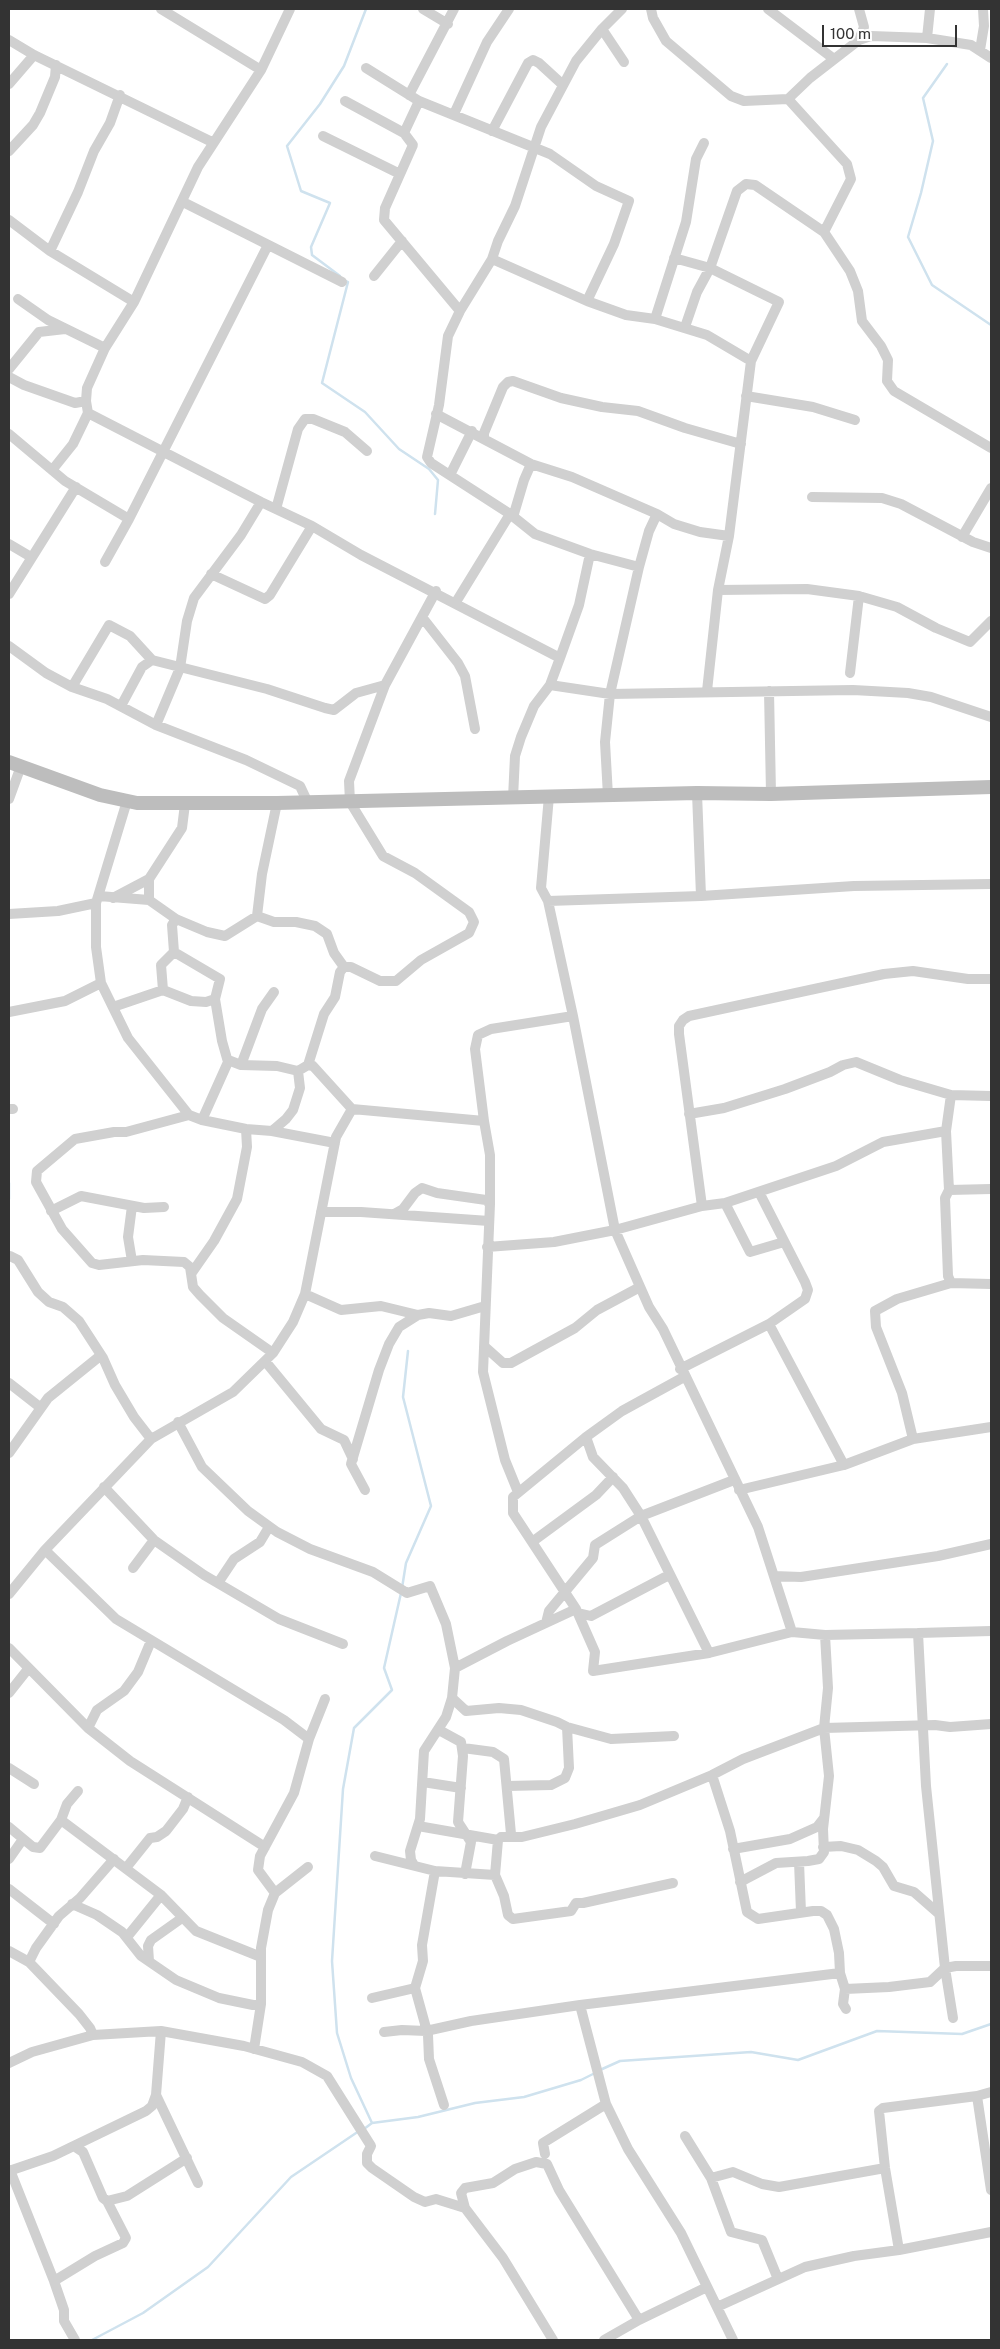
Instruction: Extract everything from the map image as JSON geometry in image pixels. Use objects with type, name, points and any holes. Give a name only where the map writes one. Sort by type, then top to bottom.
[{"type":"main road","points":[[15,764],[100,795],[127,801],[184,804],[608,796],[697,792],[771,794],[991,787]]},
{"type":"street","points":[[161,9],[261,70]]},
{"type":"street","points":[[53,469],[73,444],[88,413],[86,401],[87,388],[105,348],[134,302],[212,142],[261,70],[290,9]]},
{"type":"street","points":[[423,9],[448,24]]},
{"type":"street","points":[[409,95],[448,24],[454,9]]},
{"type":"street","points":[[454,114],[488,42],[509,9]]},
{"type":"street","points":[[622,9],[602,29],[576,61],[563,85],[541,127],[515,206],[498,241],[492,260],[460,311],[448,336],[436,414],[427,457],[431,463],[511,515],[536,534],[590,554],[639,567]]},
{"type":"street","points":[[651,9],[653,18],[666,41],[732,96],[744,101],[788,99],[859,40],[871,36],[927,38],[970,45],[991,58]]},
{"type":"street","points":[[768,9],[834,59]]},
{"type":"street","points":[[859,9],[864,27],[859,40]]},
{"type":"street","points":[[927,38],[930,9]]},
{"type":"street","points":[[980,50],[984,26],[983,9]]},
{"type":"street","points":[[602,29],[624,62]]},
{"type":"street","points":[[9,40],[34,55],[120,95],[212,142]]},
{"type":"street","points":[[9,84],[34,55]]},
{"type":"street","points":[[492,131],[528,63],[533,60],[539,63],[563,85]]},
{"type":"street","points":[[9,151],[40,113],[55,77],[56,65]]},
{"type":"street","points":[[366,68],[419,101],[454,114],[533,149],[550,154],[596,186],[627,198],[630,203],[587,301]]},
{"type":"street","points":[[50,251],[78,192],[94,151],[110,123],[120,95]]},
{"type":"street","points":[[788,99],[847,164],[851,179],[824,232]]},
{"type":"street","points":[[345,101],[404,133],[413,145],[384,215],[384,220],[460,311]]},
{"type":"street","points":[[404,133],[419,101]]},
{"type":"street","points":[[323,136],[400,174]]},
{"type":"street","points":[[654,319],[686,222],[696,159],[704,143]]},
{"type":"street","points":[[685,327],[697,292],[710,268],[737,191],[746,184],[755,184],[824,232],[850,271],[858,291],[862,321],[881,346],[888,360],[887,381],[894,391],[991,448]]},
{"type":"street","points":[[183,202],[342,282]]},
{"type":"street","points":[[9,220],[13,231],[134,302]]},
{"type":"street","points":[[374,276],[402,241]]},
{"type":"street","points":[[105,562],[164,451],[268,244]]},
{"type":"street","points":[[674,258],[710,268],[779,302],[751,361],[729,536],[718,590],[707,691]]},
{"type":"street","points":[[492,260],[587,301],[626,315],[654,319],[707,335],[751,361]]},
{"type":"street","points":[[18,300],[48,320],[105,348]]},
{"type":"street","points":[[9,369],[39,332],[65,328]]},
{"type":"street","points":[[9,377],[24,385],[75,403],[86,401]]},
{"type":"street","points":[[484,437],[503,387],[508,382],[513,381],[561,398],[602,407],[638,411],[741,444]]},
{"type":"street","points":[[746,396],[813,406],[855,420]]},
{"type":"street","points":[[88,413],[261,502],[312,526],[361,555],[456,602],[560,658]]},
{"type":"street","points":[[436,414],[484,437],[531,464],[572,477],[657,514],[674,524],[700,532],[729,536]]},
{"type":"street","points":[[276,509],[298,428],[305,419],[313,419],[345,432],[367,451]]},
{"type":"street","points":[[450,475],[472,432]]},
{"type":"street","points":[[9,434],[76,487],[129,519]]},
{"type":"street","points":[[456,602],[511,515],[531,464]]},
{"type":"street","points":[[9,594],[16,586],[30,557],[76,487]]},
{"type":"street","points":[[962,537],[991,488]]},
{"type":"street","points":[[812,497],[882,498],[900,504],[962,537],[991,548]]},
{"type":"street","points":[[156,725],[180,668],[187,621],[194,598],[241,535],[261,502]]},
{"type":"street","points":[[608,796],[605,742],[610,694],[639,567],[649,531],[657,514]]},
{"type":"street","points":[[211,574],[266,599],[270,596],[312,526]]},
{"type":"street","points":[[9,544],[30,557]]},
{"type":"street","points":[[513,798],[515,756],[534,706],[550,685],[579,605],[590,554]]},
{"type":"street","points":[[718,590],[806,589],[859,596],[897,607],[936,628],[970,642],[991,621]]},
{"type":"street","points":[[344,967],[351,967],[380,981],[396,981],[421,960],[469,932],[474,922],[469,912],[415,873],[383,856],[350,802],[349,781],[385,685],[436,592]]},
{"type":"street","points":[[850,673],[859,596]]},
{"type":"street","points":[[422,617],[458,663],[465,676],[475,729]]},
{"type":"street","points":[[72,687],[109,625],[130,636],[152,660],[260,687],[314,706],[334,710],[356,693],[385,685]]},
{"type":"street","points":[[9,646],[46,672],[72,687],[120,706],[156,725],[246,760],[300,786],[308,803]]},
{"type":"street","points":[[120,706],[142,667],[152,660]]},
{"type":"street","points":[[550,685],[610,694],[853,690],[908,693],[931,698],[991,717]]},
{"type":"street","points":[[769,691],[771,794]]},
{"type":"street","points":[[9,799],[15,764]]},
{"type":"street","points":[[697,792],[701,896]]},
{"type":"street","points":[[549,796],[541,888],[548,901],[573,1016],[615,1230],[640,1287],[758,1527],[792,1632]]},
{"type":"street","points":[[127,801],[98,900],[96,947],[101,983],[128,1038],[189,1115],[202,1120],[246,1130],[272,1131],[335,1143]]},
{"type":"street","points":[[257,916],[262,874],[277,803]]},
{"type":"street","points":[[113,898],[149,879],[182,828],[184,804]]},
{"type":"street","points":[[149,879],[149,900]]},
{"type":"street","points":[[548,901],[701,896],[854,886],[991,884]]},
{"type":"street","points":[[9,914],[58,911],[98,900],[113,898],[149,900],[176,919],[207,932],[225,936],[257,916]]},
{"type":"street","points":[[257,916],[274,922],[296,922],[315,926],[327,934],[334,953],[344,967]]},
{"type":"street","points":[[162,990],[161,965],[174,952],[172,925],[176,919]]},
{"type":"street","points":[[174,952],[220,979],[215,999],[222,1041],[228,1060],[202,1120]]},
{"type":"street","points":[[228,1060],[241,1065],[277,1066],[298,1071],[308,1065],[324,1014],[335,998],[340,972],[344,967]]},
{"type":"street","points":[[702,1206],[679,1026],[690,1016],[884,974],[913,971],[968,979],[991,979]]},
{"type":"street","points":[[9,1012],[65,1000],[101,983]]},
{"type":"street","points":[[113,1007],[162,990],[192,1001],[206,1002],[215,999]]},
{"type":"street","points":[[241,1065],[262,1009],[274,992]]},
{"type":"street","points":[[518,1492],[505,1460],[483,1372],[490,1204],[490,1155],[475,1049],[478,1034],[491,1029],[573,1016]]},
{"type":"street","points":[[689,1114],[724,1108],[786,1089],[843,1065],[856,1062],[900,1080],[951,1095],[991,1096]]},
{"type":"street","points":[[308,1065],[317,1068],[327,1083],[352,1109],[484,1121]]},
{"type":"street","points":[[272,1131],[293,1110],[300,1088],[298,1071]]},
{"type":"street","points":[[950,1283],[948,1276],[945,1198],[950,1190],[946,1131],[951,1095]]},
{"type":"street","points":[[9,1593],[45,1550],[151,1439],[233,1392],[273,1353],[292,1322],[305,1294],[335,1143],[352,1109]]},
{"type":"street","points":[[189,1115],[126,1132],[114,1132],[75,1139],[38,1171],[35,1177],[62,1229],[92,1262],[99,1265],[132,1261],[175,1260],[190,1266],[193,1287],[223,1318],[273,1353]]},
{"type":"street","points":[[192,1274],[214,1241],[237,1199],[247,1147],[246,1130]]},
{"type":"street","points":[[488,1247],[554,1242],[615,1230],[702,1206],[725,1203],[836,1166],[883,1142],[946,1131]]},
{"type":"street","points":[[393,1214],[403,1209],[415,1193],[422,1188],[437,1193],[486,1200],[490,1204]]},
{"type":"street","points":[[950,1190],[991,1188]]},
{"type":"street","points":[[759,1192],[808,1290],[801,1305],[682,1373],[622,1411],[513,1497],[513,1513],[577,1611],[596,1652],[593,1671],[709,1653],[792,1632],[825,1635],[991,1631]]},
{"type":"street","points":[[51,1211],[81,1196],[144,1208],[164,1207]]},
{"type":"street","points":[[725,1203],[750,1252],[784,1242]]},
{"type":"street","points":[[132,1206],[128,1238],[132,1261]]},
{"type":"street","points":[[321,1212],[393,1214],[489,1221]]},
{"type":"street","points":[[10,1256],[18,1260],[38,1292],[49,1302],[63,1307],[79,1322],[103,1358],[134,1417],[151,1439]]},
{"type":"street","points":[[913,1439],[902,1393],[876,1327],[875,1311],[897,1299],[950,1283],[991,1284]]},
{"type":"street","points":[[484,1346],[503,1363],[511,1363],[574,1328],[597,1310],[640,1287]]},
{"type":"street","points":[[305,1294],[341,1310],[382,1306],[418,1315]]},
{"type":"street","points":[[365,1490],[351,1464],[379,1370],[389,1344],[399,1327],[418,1315],[429,1313],[451,1316],[485,1306]]},
{"type":"street","points":[[769,1324],[844,1465]]},
{"type":"street","points":[[9,1453],[41,1408],[62,1384],[100,1356]]},
{"type":"street","points":[[265,1361],[321,1429],[344,1440],[353,1459]]},
{"type":"street","points":[[9,1383],[41,1408]]},
{"type":"street","points":[[178,1422],[202,1466],[248,1512],[269,1527],[310,1549],[373,1572],[407,1593],[430,1586],[446,1624],[455,1668],[452,1698],[446,1717],[424,1751],[418,1826],[410,1850],[411,1860],[414,1865]]},
{"type":"street","points":[[739,1490],[844,1465],[913,1439],[991,1427]]},
{"type":"street","points":[[586,1438],[593,1457],[613,1476],[641,1516],[709,1653]]},
{"type":"street","points":[[532,1542],[596,1495],[613,1476]]},
{"type":"street","points":[[546,1623],[548,1611],[593,1558],[595,1545],[641,1516],[734,1480]]},
{"type":"street","points":[[104,1487],[154,1540],[218,1583],[279,1619],[343,1644]]},
{"type":"street","points":[[218,1583],[234,1560],[260,1542],[269,1527]]},
{"type":"street","points":[[133,1568],[154,1540]]},
{"type":"street","points":[[774,1576],[801,1577],[938,1556],[991,1544]]},
{"type":"street","points":[[45,1550],[116,1619],[284,1720],[309,1739]]},
{"type":"street","points":[[455,1668],[546,1623],[577,1611],[590,1616],[670,1575]]},
{"type":"street","points":[[918,1633],[926,1786],[938,1913],[953,2018]]},
{"type":"street","points":[[740,1882],[776,1863],[799,1862],[819,1858],[824,1852],[829,1776],[824,1728],[828,1688],[825,1635]]},
{"type":"street","points":[[88,1728],[97,1710],[124,1691],[138,1672],[151,1641]]},
{"type":"street","points":[[9,1648],[88,1728],[130,1761],[265,1847]]},
{"type":"street","points":[[9,1693],[28,1669]]},
{"type":"street","points":[[452,1698],[466,1711],[499,1708],[521,1710],[567,1727],[611,1739],[674,1736]]},
{"type":"street","points":[[275,1893],[258,1870],[260,1856],[294,1793],[309,1739],[325,1699]]},
{"type":"street","points":[[418,1826],[498,1840],[513,1836],[522,1837],[622,1810],[712,1775],[743,1759],[824,1728],[964,1727],[991,1724]]},
{"type":"street","points":[[507,1786],[551,1786],[565,1778],[569,1768],[567,1727]]},
{"type":"street","points":[[439,1730],[462,1742],[458,1822],[471,1842],[465,1874]]},
{"type":"street","points":[[463,1748],[493,1752],[504,1759],[511,1834],[513,1836]]},
{"type":"street","points":[[9,1768],[34,1784]]},
{"type":"street","points":[[712,1775],[733,1848],[747,1912],[758,1919],[802,1912],[821,1911],[827,1915],[834,1929],[839,1953],[840,1973],[845,1989],[843,2004],[846,2009]]},
{"type":"street","points":[[423,1782],[461,1788]]},
{"type":"street","points":[[9,1827],[33,1848],[40,1848],[61,1820],[67,1804],[78,1790]]},
{"type":"street","points":[[126,1868],[150,1838],[157,1837],[166,1832],[183,1809],[188,1797]]},
{"type":"street","points":[[733,1848],[790,1838],[817,1827],[825,1817]]},
{"type":"street","points":[[61,1820],[161,1895],[196,1931],[261,1956]]},
{"type":"street","points":[[9,1859],[22,1839]]},
{"type":"street","points":[[498,1840],[495,1875],[504,1896],[508,1915],[519,1919],[571,1911],[576,1903],[673,1883]]},
{"type":"street","points":[[823,1847],[841,1846],[858,1850],[883,1866],[894,1886],[914,1892],[938,1913]]},
{"type":"street","points":[[375,1856],[434,1871],[495,1875]]},
{"type":"street","points":[[29,1962],[36,1948],[54,1924],[114,1859]]},
{"type":"street","points":[[799,1862],[802,1912]]},
{"type":"street","points":[[254,2049],[261,2004],[261,1956],[268,1910],[275,1893],[308,1867]]},
{"type":"street","points":[[434,1871],[422,1946],[423,1961],[415,1988],[426,2031],[430,2059],[444,2105]]},
{"type":"street","points":[[269,1884],[284,1887]]},
{"type":"street","points":[[9,1890],[54,1924]]},
{"type":"street","points":[[127,1937],[161,1895]]},
{"type":"street","points":[[72,1904],[97,1915],[127,1937],[135,1950],[148,1961],[176,1980],[219,1998],[252,2005],[261,2004]]},
{"type":"street","points":[[148,1961],[150,1940],[182,1918]]},
{"type":"street","points":[[10,1954],[29,1962],[79,2014],[90,2028],[93,2036]]},
{"type":"street","points":[[845,1989],[889,1987],[930,1982],[945,1968],[956,1966],[991,1966]]},
{"type":"street","points":[[384,2032],[402,2030],[426,2031],[471,2021],[580,2005],[840,1973]]},
{"type":"street","points":[[372,1998],[415,1988]]},
{"type":"street","points":[[580,2005],[606,2104],[628,2149],[681,2233],[734,2340]]},
{"type":"street","points":[[75,2340],[64,2321],[64,2310],[54,2281],[10,2170],[53,2156],[146,2111],[152,2106],[156,2095],[161,2031]]},
{"type":"street","points":[[9,2063],[32,2052],[93,2036],[161,2031],[254,2049],[302,2062],[327,2076],[371,2146],[367,2154],[366,2163],[414,2197],[425,2202],[436,2199],[465,2208]]},
{"type":"street","points":[[899,2250],[885,2168],[878,2116],[880,2109],[977,2096],[991,2092]]},
{"type":"street","points":[[156,2095],[168,2116],[198,2183]]},
{"type":"street","points":[[977,2096],[991,2190]]},
{"type":"street","points":[[545,2154],[542,2143],[606,2104]]},
{"type":"street","points":[[146,2111],[168,2116]]},
{"type":"street","points":[[685,2136],[711,2178],[731,2232],[762,2240],[778,2280]]},
{"type":"street","points":[[54,2281],[95,2256],[123,2243],[126,2238],[103,2198],[83,2152],[74,2146]]},
{"type":"street","points":[[107,2202],[127,2196],[187,2158]]},
{"type":"street","points":[[553,2340],[503,2258],[465,2208],[461,2193],[465,2188],[493,2183],[514,2169],[536,2162],[547,2164],[559,2190],[639,2320]]},
{"type":"street","points":[[711,2178],[733,2172],[762,2184],[779,2187],[885,2168]]},
{"type":"street","points":[[717,2307],[805,2267],[854,2256],[899,2250],[991,2232]]},
{"type":"street","points":[[604,2340],[639,2320],[707,2287]]},
{"type":"waterway","points":[[340,276],[312,255],[311,247],[330,203],[301,191],[287,146],[320,104],[344,66],[366,9]]},
{"type":"waterway","points":[[947,64],[923,98],[933,141],[908,237],[932,285],[991,325]]},
{"type":"waterway","points":[[346,281],[348,282],[322,383],[365,412],[399,449],[429,469],[438,480],[435,514]]},
{"type":"waterway","points":[[9,1183],[9,1199]]},
{"type":"waterway","points":[[402,1588],[406,1563],[431,1506],[403,1397],[408,1351]]},
{"type":"waterway","points":[[372,2123],[351,2078],[337,2033],[332,1961],[343,1789],[354,1728],[392,1690],[384,1668],[401,1593]]},
{"type":"waterway","points":[[600,2070],[620,2061],[751,2052],[798,2060],[877,2031],[962,2034],[991,2024]]},
{"type":"waterway","points":[[364,2129],[372,2123],[418,2117],[475,2103],[524,2097],[581,2080],[595,2073]]},
{"type":"waterway","points":[[92,2340],[143,2313],[208,2267],[291,2177],[359,2131]]}]
